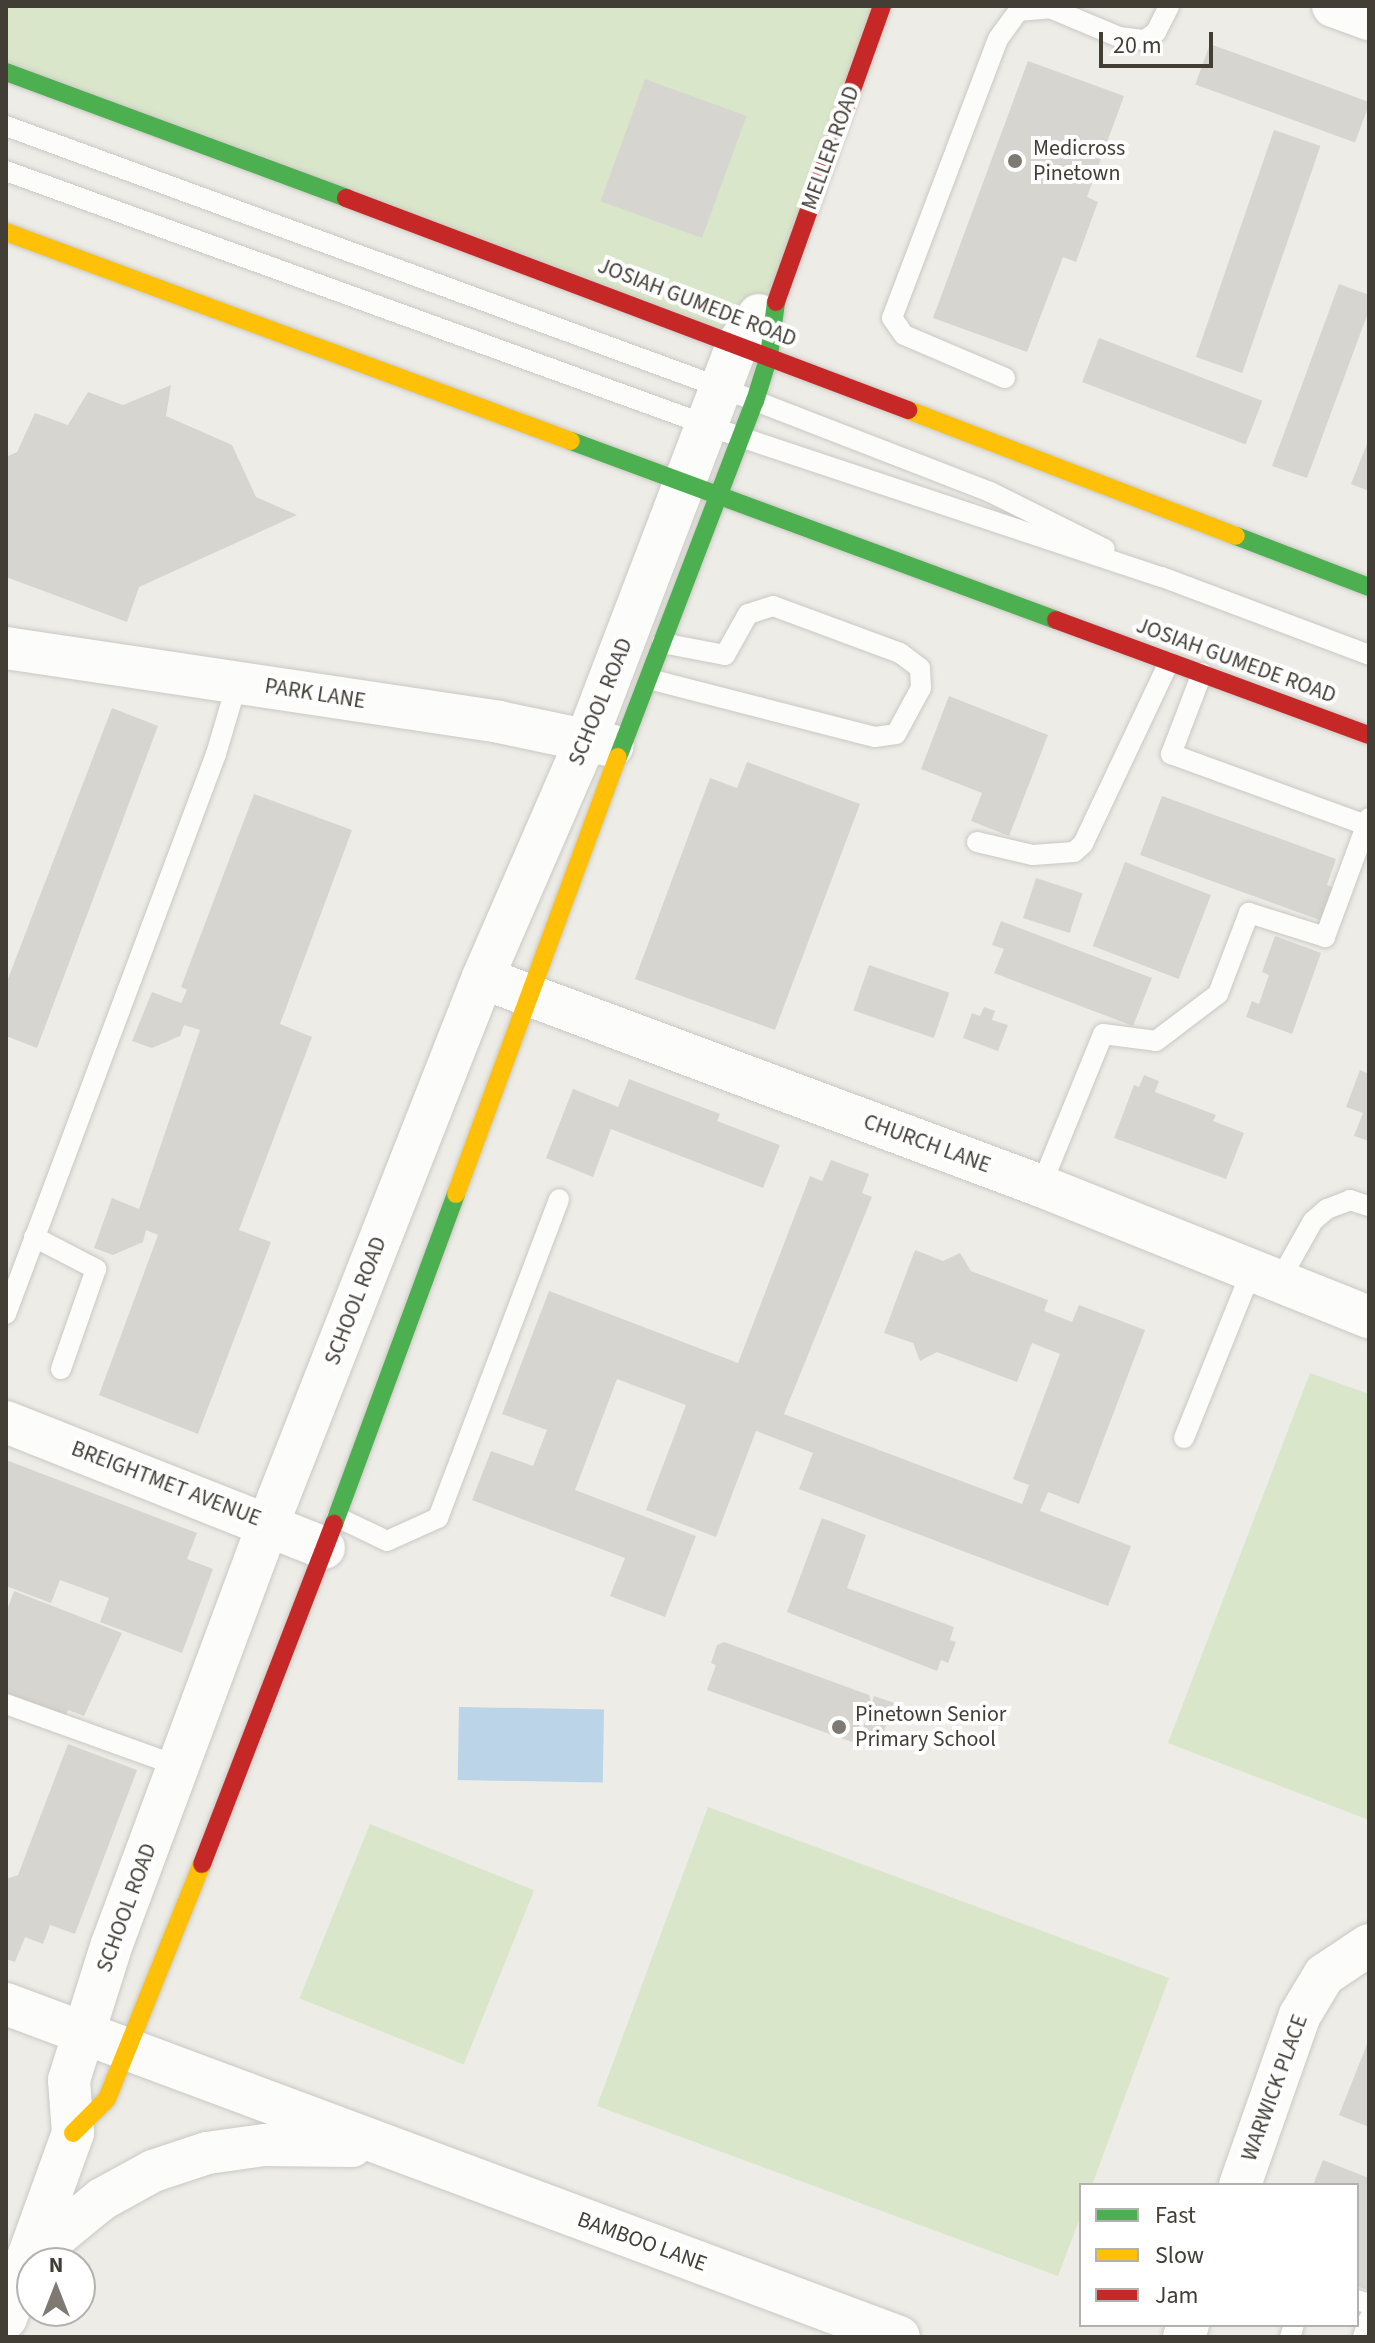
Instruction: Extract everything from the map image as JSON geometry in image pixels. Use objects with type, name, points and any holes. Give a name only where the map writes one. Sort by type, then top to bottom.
[{"type":"main road","name":"MELLER ROAD","points":[[778,290],[882,6]]},
{"type":"main road","name":"JOSIAH GUMEDE ROAD","points":[[6,72],[753,351],[1369,587]]},
{"type":"main road","name":"JOSIAH GUMEDE ROAD","points":[[6,232],[1369,735]]},
{"type":"main road","name":"SCHOOL ROAD","points":[[73,2133],[107,2099],[129,2051],[330,1532],[531,999],[604,743],[649,679],[662,643],[699,488]]},
{"type":"street","points":[[1333,6],[1369,19]]},
{"type":"street","name":"MELLER ROAD","points":[[699,488],[778,290]]},
{"type":"street","name":"SCHOOL ROAD","points":[[36,2247],[73,2133],[69,2080],[178,1766],[268,1524],[483,977],[604,743],[662,549],[699,488]]},
{"type":"street","name":"PARK LANE","points":[[6,648],[604,743]]},
{"type":"street","name":"CHURCH LANE","points":[[483,977],[531,999],[1041,1186],[1369,1317]]},
{"type":"street","name":"BREIGHTMET AVENUE","points":[[6,1422],[268,1524],[330,1532]]},
{"type":"street","name":"WARWICK PLACE","points":[[1241,2183],[1300,2015],[1324,1975],[1357,1951]]},
{"type":"street","name":"BAMBOO LANE","points":[[6,2004],[385,2148],[899,2337]]},
{"type":"street","name":"BAMBOO LANE","points":[[48,2247],[102,2199],[153,2171],[207,2153],[264,2145],[385,2148]]},
{"type":"street","name":"SCHOOL ROAD","points":[[6,2318],[16,2297]]},
{"type":"lane","points":[[1005,378],[904,335],[892,318],[998,39],[1018,11],[1050,8],[1119,37],[1145,40],[1156,32],[1169,6]]},
{"type":"lane","points":[[6,126],[731,413],[1369,655]]},
{"type":"lane","points":[[6,171],[731,413],[990,492],[1162,577]]},
{"type":"lane","points":[[649,679],[875,737],[896,734],[921,688],[920,668],[900,653],[773,606],[748,614],[731,648],[721,656],[662,643]]},
{"type":"lane","points":[[977,842],[1033,855],[1074,852],[1083,844],[1169,662]]},
{"type":"lane","points":[[1041,1186],[1103,1034],[1156,1041],[1218,994],[1249,913],[1325,937],[1368,821],[1171,754],[1202,673]]},
{"type":"lane","points":[[6,1314],[220,742],[237,683]]},
{"type":"lane","points":[[330,1532],[387,1541],[438,1518],[559,1199]]},
{"type":"lane","points":[[1184,1438],[1265,1277],[1327,1209],[1350,1200],[1369,1206]]},
{"type":"lane","points":[[34,1237],[96,1269],[61,1369]]},
{"type":"lane","points":[[6,1704],[178,1766]]},
{"type":"lane","points":[[1363,2337],[1369,2319]]},
{"type":"green space","points":[[6,6],[879,6],[754,347],[6,69]]},
{"type":"green space","points":[[1310,1373],[1369,1394],[1369,1820],[1168,1743]]},
{"type":"green space","points":[[708,1807],[1169,1978],[1093,2183],[1079,2183],[1079,2220],[1058,2276],[597,2106]]},
{"type":"green space","points":[[370,1824],[534,1890],[464,2065],[300,1998]]},
{"type":"water","points":[[459,1707],[604,1710],[603,1783],[458,1780]]},
{"type":"building","points":[[1210,44],[1369,102],[1355,143],[1195,84]]},
{"type":"building","points":[[1028,61],[1124,96],[1087,197],[1098,202],[1076,262],[1063,257],[1027,352],[933,318]]},
{"type":"building","points":[[645,79],[746,116],[702,238],[601,201]]},
{"type":"building","points":[[1274,130],[1320,146],[1242,373],[1196,357]]},
{"type":"building","points":[[1339,284],[1369,295],[1369,310],[1307,478],[1272,466]]},
{"type":"building","points":[[1099,338],[1262,401],[1246,445],[1082,382]]},
{"type":"building","points":[[171,385],[166,416],[232,445],[256,497],[297,515],[139,587],[127,622],[6,577],[6,457],[17,452],[35,413],[68,425],[88,392],[123,405]]},
{"type":"building","points":[[1369,439],[1369,491],[1351,484]]},
{"type":"building","points":[[949,696],[1048,735],[1009,836],[971,821],[982,793],[921,769]]},
{"type":"building","points":[[112,708],[158,726],[37,1048],[6,1036],[6,984]]},
{"type":"building","points":[[747,762],[860,804],[775,1030],[635,979],[710,778],[737,788]]},
{"type":"building","points":[[254,794],[352,830],[280,1024],[312,1037],[239,1230],[271,1242],[198,1434],[99,1395],[158,1235],[146,1230],[143,1242],[113,1255],[94,1248],[112,1198],[139,1209],[200,1030],[184,1025],[180,1036],[152,1048],[132,1041],[152,992],[181,1003],[187,990],[181,987]]},
{"type":"building","points":[[1162,796],[1336,859],[1327,885],[1337,889],[1325,922],[1140,855]]},
{"type":"building","points":[[1125,862],[1211,895],[1179,979],[1093,946]]},
{"type":"building","points":[[1036,878],[1083,893],[1070,933],[1023,918]]},
{"type":"building","points":[[1001,921],[1152,978],[1133,1026],[994,973],[1004,949],[992,945]]},
{"type":"building","points":[[1275,936],[1321,953],[1292,1034],[1246,1017],[1252,1001],[1259,1004],[1269,975],[1262,972]]},
{"type":"building","points":[[869,965],[949,993],[934,1038],[853,1010]]},
{"type":"building","points":[[984,1007],[995,1011],[992,1020],[1008,1025],[998,1051],[963,1038],[972,1013],[980,1016]]},
{"type":"building","points":[[1360,1070],[1369,1074],[1369,1141],[1354,1136],[1363,1113],[1346,1107]]},
{"type":"building","points":[[1144,1075],[1159,1081],[1155,1092],[1216,1115],[1213,1121],[1244,1133],[1226,1179],[1114,1138],[1134,1085],[1139,1087]]},
{"type":"building","points":[[629,1079],[720,1114],[717,1121],[780,1145],[763,1188],[611,1129],[593,1177],[546,1158],[573,1089],[618,1107]]},
{"type":"building","points":[[831,1160],[869,1174],[862,1193],[872,1197],[784,1414],[1022,1504],[1029,1485],[1013,1479],[1060,1354],[1032,1343],[1017,1382],[937,1352],[920,1361],[913,1343],[884,1333],[915,1250],[943,1261],[960,1253],[971,1271],[1048,1300],[1044,1311],[1072,1322],[1079,1305],[1145,1330],[1079,1504],[1048,1492],[1040,1511],[1131,1546],[1108,1606],[799,1489],[813,1453],[756,1431],[716,1537],[646,1510],[686,1405],[617,1379],[575,1490],[696,1536],[665,1617],[610,1596],[625,1558],[472,1500],[491,1451],[533,1466],[547,1430],[502,1414],[549,1291],[738,1363],[810,1176],[822,1181]]},
{"type":"building","points":[[6,1460],[197,1533],[187,1559],[213,1569],[182,1653],[100,1622],[109,1598],[60,1580],[51,1603],[6,1586]]},
{"type":"building","points":[[822,1518],[866,1535],[847,1588],[954,1627],[950,1640],[956,1642],[948,1663],[941,1660],[937,1671],[787,1612]]},
{"type":"building","points":[[14,1591],[122,1633],[84,1716],[68,1710],[65,1716],[6,1693],[6,1613]]},
{"type":"building","points":[[724,1642],[869,1695],[871,1702],[852,1742],[707,1690],[716,1665],[711,1663],[717,1645]]},
{"type":"building","points":[[874,1696],[894,1703],[882,1736],[863,1729]]},
{"type":"building","points":[[68,1744],[137,1770],[75,1934],[50,1925],[43,1944],[25,1937],[15,1962],[6,1959],[6,1879],[18,1875]]},
{"type":"building","points":[[1369,2039],[1369,2127],[1339,2115]]},
{"type":"building","points":[[1323,2160],[1369,2178],[1369,2291],[1359,2287],[1359,2183],[1314,2183]]},
{"type":"traffic: fast","points":[[6,72],[346,198]]},
{"type":"traffic: fast","points":[[618,757],[755,401],[769,356],[776,302]]},
{"type":"traffic: fast","points":[[571,441],[1056,620]]},
{"type":"traffic: fast","points":[[1236,536],[1369,587]]},
{"type":"traffic: fast","points":[[334,1524],[456,1194]]},
{"type":"traffic: slow","points":[[6,232],[571,441]]},
{"type":"traffic: slow","points":[[908,410],[1236,536]]},
{"type":"traffic: slow","points":[[456,1194],[618,757]]},
{"type":"traffic: slow","points":[[73,2133],[107,2099],[202,1864]]},
{"type":"traffic: jam","points":[[776,302],[882,6]]},
{"type":"traffic: jam","points":[[346,198],[908,410]]},
{"type":"traffic: jam","points":[[1056,620],[1369,735]]},
{"type":"traffic: jam","points":[[202,1864],[334,1524]]},
{"type":"place","name":"Medicross Pinetown","points":[[1015,161]]},
{"type":"place","name":"Pinetown Senior Primary School","points":[[839,1727]]}]
